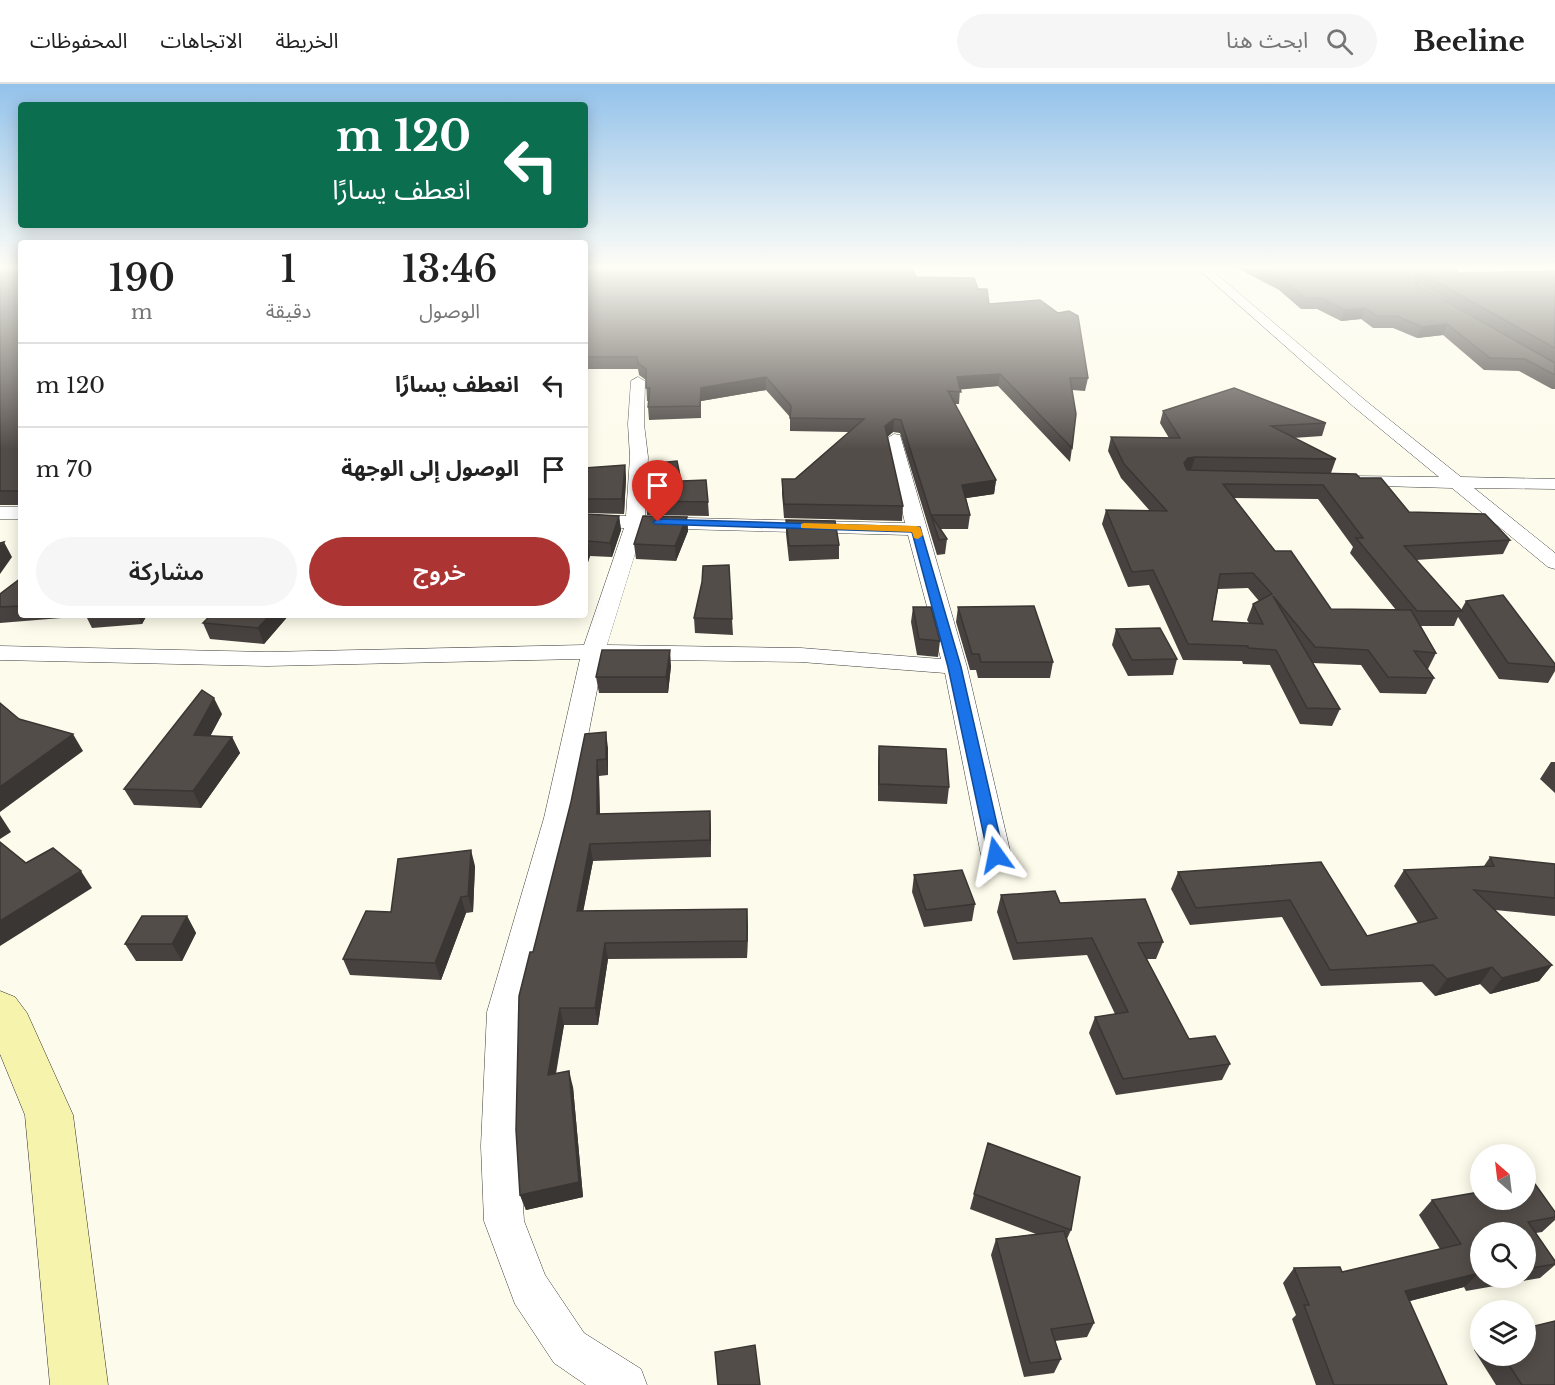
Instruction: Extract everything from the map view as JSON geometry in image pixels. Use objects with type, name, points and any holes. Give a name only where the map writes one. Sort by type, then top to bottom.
[{"type":"main road","points":[[0,1010],[11,1027],[49,1115],[79,1385]]},
{"type":"street","points":[[1273,328],[1555,564]]},
{"type":"street","points":[[625,1385],[569,1348],[530,1289],[504,1221],[500,1146],[504,1012],[558,818],[593,652],[635,522],[639,457],[636,424],[638,381]]},
{"type":"street","points":[[894,438],[916,529],[955,667],[996,855]]},
{"type":"street","points":[[1339,481],[1555,484]]},
{"type":"street","points":[[0,513],[18,513]]},
{"type":"street","points":[[588,521],[916,529]]},
{"type":"street","points":[[0,653],[267,659],[593,652],[801,655],[955,667]]},
{"type":"building","points":[[0,328],[18,328],[18,491],[0,491]]},
{"type":"building","points":[[588,328],[1080,328],[1088,378],[1070,378],[1076,414],[1072,448],[1000,374],[957,377],[961,392],[948,391],[996,480],[962,485],[970,515],[931,515],[901,420],[894,419],[885,426],[903,506],[784,504],[782,479],[795,479],[864,419],[790,418],[791,406],[766,377],[701,388],[700,406],[648,407],[650,388],[646,388],[646,369],[638,363],[637,357],[588,357]]},
{"type":"building","points":[[1452,328],[1493,328],[1555,363],[1555,375],[1525,359],[1490,358]]},
{"type":"building","points":[[1519,328],[1555,328],[1555,348]]},
{"type":"building","points":[[1234,388],[1326,423],[1271,426],[1336,459],[1195,457],[1188,458],[1184,463],[1187,470],[1356,474],[1360,478],[1381,478],[1409,512],[1485,514],[1510,540],[1404,546],[1462,611],[1417,611],[1356,538],[1363,538],[1323,485],[1223,484],[1275,551],[1291,551],[1331,609],[1411,610],[1436,653],[1414,651],[1434,678],[1388,677],[1368,650],[1315,647],[1273,596],[1340,709],[1307,708],[1276,650],[1248,648],[1248,646],[1188,644],[1153,570],[1132,572],[1106,510],[1167,511],[1124,464],[1111,437],[1180,438],[1163,411]],"holes":[[[1253,573],[1272,594],[1253,604],[1263,624],[1212,621],[1220,574]]]},
{"type":"building","points":[[677,461],[681,481],[706,480],[708,502],[646,501],[648,464]]},
{"type":"building","points":[[625,465],[622,499],[588,499],[588,468]]},
{"type":"building","points":[[588,514],[619,516],[610,543],[588,541]]},
{"type":"building","points":[[931,515],[947,539],[939,540]]},
{"type":"building","points":[[643,516],[687,517],[675,546],[634,544]]},
{"type":"building","points":[[786,520],[835,521],[839,545],[789,546]]},
{"type":"building","points":[[729,565],[732,619],[694,618],[703,566]]},
{"type":"building","points":[[18,580],[18,606],[0,607],[0,594]]},
{"type":"building","points":[[1503,595],[1555,667],[1508,663],[1466,601]]},
{"type":"building","points":[[1034,606],[1053,662],[981,662],[979,654],[972,654],[958,607]]},
{"type":"building","points":[[913,607],[931,607],[940,641],[919,639]]},
{"type":"building","points":[[208,618],[267,618],[258,628],[203,623]]},
{"type":"building","points":[[1160,628],[1177,659],[1132,660],[1116,629]]},
{"type":"building","points":[[602,650],[670,650],[666,677],[596,677]]},
{"type":"building","points":[[202,690],[214,698],[194,735],[232,737],[193,791],[124,789]]},
{"type":"building","points":[[0,703],[19,719],[73,734],[0,787]]},
{"type":"building","points":[[606,732],[606,759],[597,760],[597,814],[710,811],[710,840],[590,844],[577,911],[747,909],[747,941],[605,943],[595,1008],[560,1008],[548,1075],[569,1071],[579,1182],[520,1195],[516,1130],[519,996],[530,952],[533,952],[571,802],[585,734]]},
{"type":"building","points":[[879,746],[946,749],[949,787],[879,784]]},
{"type":"building","points":[[0,842],[26,863],[53,848],[81,871],[0,921]]},
{"type":"building","points":[[471,850],[468,896],[461,897],[435,963],[343,959],[366,911],[391,912],[398,859]]},
{"type":"building","points":[[1490,857],[1555,864],[1555,898],[1474,890],[1552,965],[1502,978],[1492,967],[1447,979],[1433,965],[1330,970],[1290,900],[1196,908],[1178,872],[1321,862],[1367,936],[1437,918],[1404,870],[1494,866]]},
{"type":"building","points":[[962,870],[975,904],[926,910],[914,875]]},
{"type":"building","points":[[1055,891],[1060,903],[1145,899],[1163,942],[1138,943],[1189,1039],[1215,1036],[1230,1064],[1123,1079],[1095,1017],[1128,1012],[1092,938],[1017,943],[1001,895]]},
{"type":"building","points":[[142,916],[187,916],[172,944],[125,944]]},
{"type":"building","points":[[988,1143],[1080,1177],[1071,1230],[974,1194]]},
{"type":"building","points":[[1536,1185],[1555,1212],[1555,1217],[1528,1222],[1470,1222],[1470,1275],[1405,1291],[1447,1385],[1334,1385],[1304,1305],[1309,1305],[1294,1268],[1340,1267],[1342,1272],[1461,1244],[1432,1200],[1470,1194],[1470,1210],[1536,1210]]},
{"type":"building","points":[[1064,1231],[1094,1323],[1051,1329],[1061,1359],[1030,1363],[996,1239]]},
{"type":"building","points":[[1536,1234],[1555,1261],[1555,1264],[1536,1267]]},
{"type":"building","points":[[1555,1321],[1555,1385],[1522,1385],[1510,1366],[1536,1366],[1536,1326]]},
{"type":"building","points":[[755,1345],[760,1385],[718,1385],[715,1352]]},
{"type":"slow traffic","points":[[804,526],[916,529],[918,535]]},
{"type":"route","points":[[658,522],[916,529],[955,667],[996,855]]}]
